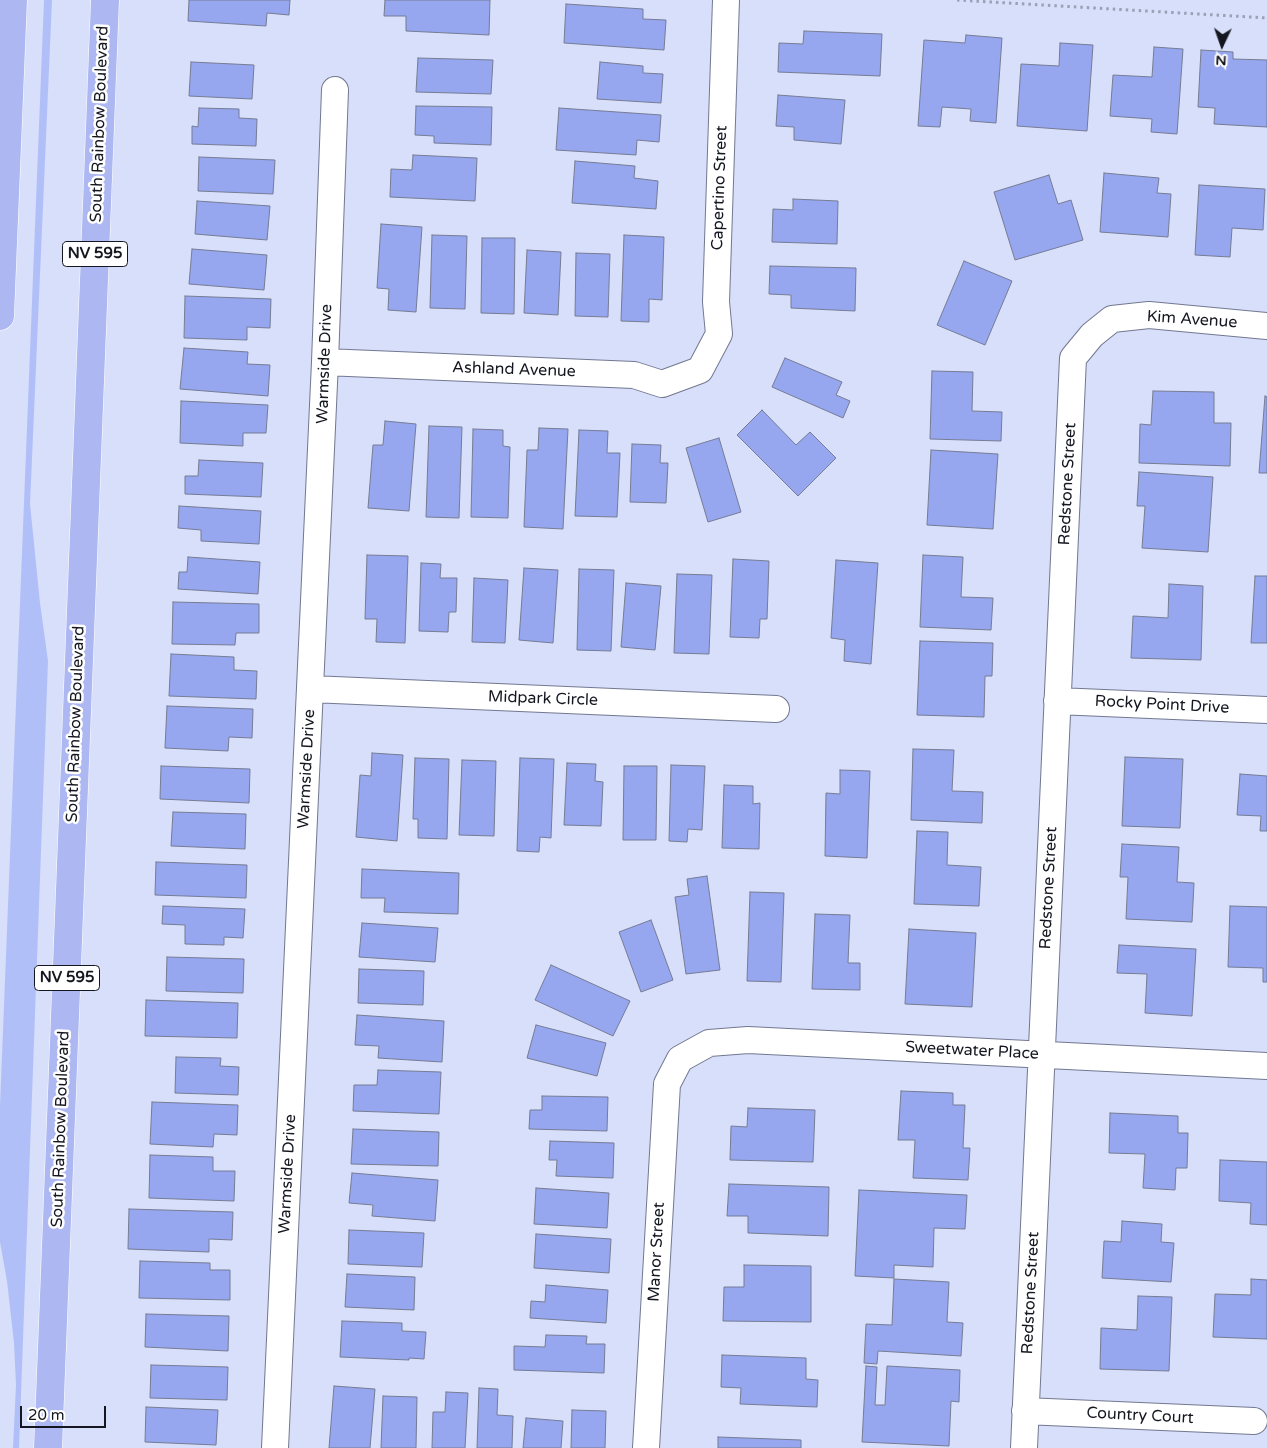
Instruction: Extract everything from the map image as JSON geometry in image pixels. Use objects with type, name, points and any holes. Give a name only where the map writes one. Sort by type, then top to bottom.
[{"type":"main road","points":[[0,316],[13,0]]},
{"type":"main road","name":"South Rainbow Boulevard","points":[[48,1448],[105,0]]},
{"type":"street","name":"Capertino Street","points":[[700,370],[720,334],[716,302],[726,0]]},
{"type":"street","name":"Warmside Drive","points":[[274,1448],[325,362],[334,90]]},
{"type":"street","name":"Kim Avenue","points":[[1092,335],[1112,319],[1149,315],[1267,326]]},
{"type":"street","name":"Redstone Street","points":[[1024,1448],[1074,358],[1092,335]]},
{"type":"street","name":"Ashland Avenue","points":[[325,362],[634,375],[662,384],[700,370]]},
{"type":"street","name":"Midpark Circle","points":[[310,689],[776,709]]},
{"type":"street","name":"Rocky Point Drive","points":[[1058,701],[1267,710]]},
{"type":"street","name":"Sweetwater Place","points":[[680,1059],[709,1043],[748,1040],[1267,1066]]},
{"type":"street","name":"Manor Street","points":[[646,1448],[666,1084],[680,1059]]},
{"type":"street","name":"Country Court","points":[[1025,1411],[1254,1421]]},
{"type":"path","points":[[956,0],[1267,18]]},
{"type":"shaded area","points":[[44,0],[52,0],[30,504],[48,661],[19,1448],[13,1448],[16,1385],[14,1343],[7,1281],[0,1242],[0,1106]]},
{"type":"building","points":[[189,0],[290,0],[289,15],[267,13],[266,26],[188,21]]},
{"type":"building","points":[[385,0],[490,0],[489,35],[406,31],[406,16],[384,16]]},
{"type":"building","points":[[566,4],[643,9],[643,19],[666,20],[664,50],[564,43]]},
{"type":"building","points":[[804,31],[882,34],[880,76],[778,72],[779,43],[803,44]]},
{"type":"building","points":[[966,35],[1002,38],[996,123],[970,121],[971,109],[942,107],[940,127],[918,126],[924,40],[965,43]]},
{"type":"building","points":[[1060,43],[1093,45],[1087,131],[1017,126],[1021,64],[1059,66]]},
{"type":"building","points":[[1154,47],[1183,49],[1177,134],[1151,132],[1152,119],[1110,116],[1113,75],[1152,77]]},
{"type":"building","points":[[1201,50],[1233,52],[1233,59],[1267,60],[1267,127],[1214,124],[1215,108],[1198,107]]},
{"type":"building","points":[[418,58],[493,60],[491,94],[416,92]]},
{"type":"building","points":[[191,62],[254,65],[252,99],[189,96]]},
{"type":"building","points":[[600,62],[643,66],[643,73],[663,74],[661,103],[597,99]]},
{"type":"building","points":[[778,95],[845,100],[841,144],[794,140],[794,127],[776,126]]},
{"type":"building","points":[[416,106],[492,107],[491,145],[434,143],[434,136],[415,135]]},
{"type":"building","points":[[199,108],[239,109],[239,118],[257,119],[256,146],[192,144],[192,126],[198,127]]},
{"type":"building","points":[[559,108],[661,115],[659,142],[637,140],[636,155],[556,150]]},
{"type":"building","points":[[413,155],[477,158],[475,201],[390,197],[391,169],[412,170]]},
{"type":"building","points":[[199,157],[275,160],[273,194],[198,191]]},
{"type":"building","points":[[575,161],[635,166],[634,178],[658,181],[656,209],[572,203]]},
{"type":"building","points":[[1104,173],[1159,178],[1157,193],[1171,194],[1168,237],[1100,232]]},
{"type":"building","points":[[1049,175],[1058,204],[1071,200],[1083,240],[1015,260],[994,192]]},
{"type":"building","points":[[1199,185],[1265,189],[1263,230],[1232,228],[1230,257],[1195,255]]},
{"type":"building","points":[[793,199],[838,201],[837,244],[772,242],[773,209],[793,210]]},
{"type":"building","points":[[197,201],[270,206],[267,240],[195,234]]},
{"type":"building","points":[[381,224],[422,227],[416,312],[388,310],[389,289],[377,288]]},
{"type":"building","points":[[432,235],[467,236],[465,309],[430,308]]},
{"type":"building","points":[[624,235],[664,237],[662,300],[649,299],[649,322],[621,321]]},
{"type":"building","points":[[482,238],[515,238],[514,314],[481,313]]},
{"type":"building","points":[[192,249],[267,255],[264,290],[189,284]]},
{"type":"building","points":[[527,250],[561,252],[558,315],[524,313]]},
{"type":"building","points":[[576,253],[610,254],[608,317],[575,316]]},
{"type":"building","points":[[964,261],[1012,281],[985,345],[937,325]]},
{"type":"building","points":[[770,266],[856,268],[855,311],[791,308],[791,295],[769,294]]},
{"type":"building","points":[[185,296],[271,299],[270,328],[247,327],[247,340],[184,338]]},
{"type":"building","points":[[184,348],[248,352],[247,364],[270,365],[268,396],[180,389]]},
{"type":"building","points":[[785,358],[842,382],[836,395],[850,401],[843,418],[772,387]]},
{"type":"building","points":[[932,371],[973,372],[972,411],[1002,412],[1001,441],[930,439]]},
{"type":"building","points":[[1153,391],[1214,392],[1214,423],[1231,423],[1230,466],[1139,463],[1140,424],[1151,425]]},
{"type":"building","points":[[1265,396],[1267,397],[1267,473],[1259,473]]},
{"type":"building","points":[[181,401],[268,405],[266,433],[243,433],[243,446],[180,443]]},
{"type":"building","points":[[762,410],[796,445],[810,432],[836,458],[798,496],[737,435]]},
{"type":"building","points":[[385,421],[416,424],[409,511],[368,508],[373,445],[383,445]]},
{"type":"building","points":[[429,426],[462,427],[459,518],[426,517]]},
{"type":"building","points":[[539,428],[568,429],[563,529],[524,527],[527,450],[538,450]]},
{"type":"building","points":[[473,429],[503,430],[503,446],[510,447],[508,518],[471,517]]},
{"type":"building","points":[[579,430],[608,431],[607,453],[620,453],[617,517],[575,516]]},
{"type":"building","points":[[719,438],[741,512],[708,522],[686,448]]},
{"type":"building","points":[[632,444],[661,445],[660,463],[668,463],[666,503],[630,502]]},
{"type":"building","points":[[931,450],[998,454],[993,529],[927,525]]},
{"type":"building","points":[[199,460],[263,463],[261,497],[185,494],[185,476],[198,476]]},
{"type":"building","points":[[1139,472],[1213,477],[1208,552],[1142,548],[1145,506],[1137,506]]},
{"type":"building","points":[[179,506],[261,511],[259,544],[201,541],[201,530],[178,528]]},
{"type":"building","points":[[367,555],[408,556],[405,643],[376,642],[377,619],[365,619]]},
{"type":"building","points":[[923,555],[963,557],[961,597],[993,598],[991,630],[920,627]]},
{"type":"building","points":[[188,557],[260,562],[258,594],[178,589],[179,572],[187,572]]},
{"type":"building","points":[[733,559],[769,561],[767,619],[760,619],[759,638],[730,637]]},
{"type":"building","points":[[836,560],[878,563],[871,664],[844,661],[845,640],[831,638]]},
{"type":"building","points":[[421,563],[441,564],[440,578],[457,578],[456,612],[449,612],[448,632],[419,631]]},
{"type":"building","points":[[524,568],[558,570],[553,643],[519,640]]},
{"type":"building","points":[[579,569],[614,570],[611,651],[577,650]]},
{"type":"building","points":[[677,574],[712,575],[709,654],[674,653]]},
{"type":"building","points":[[1255,576],[1267,576],[1267,643],[1251,643]]},
{"type":"building","points":[[474,578],[508,580],[505,643],[472,642]]},
{"type":"building","points":[[626,583],[661,586],[655,650],[621,647]]},
{"type":"building","points":[[1169,584],[1203,586],[1201,660],[1131,658],[1133,616],[1168,618]]},
{"type":"building","points":[[173,602],[259,604],[259,633],[236,633],[235,645],[172,644]]},
{"type":"building","points":[[920,641],[993,643],[992,676],[985,676],[984,717],[917,715]]},
{"type":"building","points":[[171,654],[234,657],[234,670],[257,671],[256,699],[169,696]]},
{"type":"building","points":[[167,706],[253,709],[252,738],[229,737],[228,751],[165,748]]},
{"type":"building","points":[[913,749],[954,750],[952,791],[983,792],[982,823],[911,820]]},
{"type":"building","points":[[372,753],[403,755],[397,841],[356,837],[360,775],[371,776]]},
{"type":"building","points":[[1125,757],[1183,759],[1180,828],[1122,826]]},
{"type":"building","points":[[415,758],[449,759],[447,839],[418,838],[418,819],[413,819]]},
{"type":"building","points":[[520,758],[554,759],[551,838],[540,837],[539,852],[517,851]]},
{"type":"building","points":[[462,760],[496,761],[494,836],[459,835]]},
{"type":"building","points":[[567,763],[596,764],[595,781],[603,782],[601,826],[564,825]]},
{"type":"building","points":[[671,765],[705,766],[702,830],[688,829],[687,842],[669,841]]},
{"type":"building","points":[[161,766],[250,769],[249,803],[160,799]]},
{"type":"building","points":[[624,766],[657,766],[656,840],[623,840]]},
{"type":"building","points":[[840,770],[870,771],[867,858],[825,856],[826,793],[840,794]]},
{"type":"building","points":[[1240,774],[1267,776],[1267,831],[1260,831],[1261,816],[1237,815]]},
{"type":"building","points":[[724,785],[753,786],[753,804],[760,803],[759,849],[722,848]]},
{"type":"building","points":[[173,812],[246,814],[245,849],[171,846]]},
{"type":"building","points":[[917,831],[948,832],[947,865],[981,867],[979,906],[914,904]]},
{"type":"building","points":[[1122,844],[1179,847],[1177,882],[1194,883],[1192,922],[1126,919],[1128,877],[1120,877]]},
{"type":"building","points":[[156,862],[247,865],[246,898],[155,895]]},
{"type":"building","points":[[362,869],[459,873],[458,914],[384,912],[385,898],[361,898]]},
{"type":"building","points":[[707,876],[720,970],[686,974],[675,897],[689,895],[687,879]]},
{"type":"building","points":[[750,892],[784,893],[781,982],[747,981]]},
{"type":"building","points":[[163,906],[245,909],[243,938],[224,937],[224,945],[185,944],[185,925],[162,924]]},
{"type":"building","points":[[1230,906],[1267,907],[1267,982],[1263,982],[1263,968],[1228,967]]},
{"type":"building","points":[[815,914],[850,915],[848,963],[860,963],[860,990],[812,989]]},
{"type":"building","points":[[651,920],[673,980],[641,992],[619,932]]},
{"type":"building","points":[[362,923],[438,928],[435,962],[359,957]]},
{"type":"building","points":[[909,929],[976,933],[972,1007],[905,1004]]},
{"type":"building","points":[[1119,945],[1196,949],[1192,1016],[1145,1013],[1147,974],[1117,973]]},
{"type":"building","points":[[167,957],[244,959],[243,993],[166,991]]},
{"type":"building","points":[[551,965],[630,1001],[613,1036],[535,1000]]},
{"type":"building","points":[[359,969],[424,971],[423,1005],[358,1003]]},
{"type":"building","points":[[146,1000],[238,1003],[237,1038],[145,1036]]},
{"type":"building","points":[[357,1015],[444,1021],[442,1062],[378,1058],[379,1046],[355,1045]]},
{"type":"building","points":[[536,1025],[606,1043],[597,1076],[527,1058]]},
{"type":"building","points":[[176,1057],[221,1058],[220,1066],[239,1067],[238,1095],[175,1093]]},
{"type":"building","points":[[378,1070],[441,1072],[439,1114],[353,1111],[354,1085],[377,1085]]},
{"type":"building","points":[[901,1091],[953,1093],[953,1105],[965,1105],[963,1148],[970,1148],[968,1180],[913,1178],[915,1140],[898,1140]]},
{"type":"building","points":[[542,1096],[608,1097],[607,1131],[529,1129],[530,1110],[542,1110]]},
{"type":"building","points":[[152,1102],[238,1105],[237,1135],[214,1134],[213,1147],[150,1144]]},
{"type":"building","points":[[748,1108],[815,1110],[813,1162],[730,1160],[731,1126],[747,1127]]},
{"type":"building","points":[[1110,1113],[1178,1116],[1178,1133],[1188,1133],[1187,1168],[1176,1168],[1175,1190],[1143,1188],[1145,1154],[1109,1153]]},
{"type":"building","points":[[353,1129],[439,1132],[438,1166],[351,1164]]},
{"type":"building","points":[[550,1141],[614,1143],[613,1178],[556,1176],[557,1160],[549,1160]]},
{"type":"building","points":[[150,1155],[213,1157],[213,1171],[235,1171],[234,1201],[149,1198]]},
{"type":"building","points":[[1220,1160],[1267,1162],[1267,1225],[1250,1224],[1251,1203],[1219,1201]]},
{"type":"building","points":[[352,1173],[438,1180],[435,1221],[372,1216],[373,1205],[349,1203]]},
{"type":"building","points":[[729,1184],[829,1187],[828,1236],[748,1233],[748,1216],[727,1216]]},
{"type":"building","points":[[536,1188],[609,1193],[607,1228],[534,1224]]},
{"type":"building","points":[[859,1190],[967,1195],[965,1229],[934,1228],[933,1267],[894,1265],[894,1278],[855,1276]]},
{"type":"building","points":[[129,1209],[233,1212],[232,1240],[209,1239],[209,1252],[128,1249]]},
{"type":"building","points":[[1122,1221],[1162,1224],[1161,1242],[1174,1243],[1171,1282],[1102,1278],[1104,1241],[1121,1242]]},
{"type":"building","points":[[349,1230],[424,1233],[422,1267],[348,1264]]},
{"type":"building","points":[[536,1234],[611,1239],[609,1273],[534,1268]]},
{"type":"building","points":[[140,1261],[210,1263],[210,1270],[230,1270],[230,1300],[139,1298]]},
{"type":"building","points":[[744,1265],[811,1266],[811,1322],[723,1321],[724,1287],[744,1287]]},
{"type":"building","points":[[347,1274],[415,1277],[414,1310],[345,1307]]},
{"type":"building","points":[[894,1279],[949,1282],[947,1322],[963,1323],[961,1356],[878,1351],[877,1364],[864,1363],[866,1324],[892,1325]]},
{"type":"building","points":[[1251,1279],[1267,1280],[1267,1339],[1213,1337],[1215,1294],[1251,1295]]},
{"type":"building","points":[[546,1285],[608,1290],[606,1323],[530,1318],[531,1301],[545,1302]]},
{"type":"building","points":[[1138,1296],[1172,1297],[1169,1371],[1100,1369],[1101,1328],[1137,1330]]},
{"type":"building","points":[[146,1314],[229,1316],[228,1351],[145,1347]]},
{"type":"building","points":[[342,1321],[402,1323],[402,1331],[426,1332],[424,1359],[340,1357]]},
{"type":"building","points":[[546,1335],[587,1336],[586,1344],[605,1344],[604,1373],[514,1370],[514,1346],[545,1347]]},
{"type":"building","points":[[722,1355],[806,1358],[806,1379],[818,1380],[817,1407],[740,1404],[741,1388],[721,1387]]},
{"type":"building","points":[[151,1365],[228,1367],[227,1400],[150,1398]]},
{"type":"building","points":[[866,1366],[877,1367],[875,1405],[885,1405],[887,1366],[960,1370],[959,1402],[951,1401],[949,1446],[862,1442]]},
{"type":"building","points":[[334,1386],[375,1389],[370,1448],[329,1448]]},
{"type":"building","points":[[479,1388],[498,1389],[497,1415],[513,1416],[512,1448],[477,1448]]},
{"type":"building","points":[[446,1392],[468,1393],[465,1448],[432,1448],[433,1412],[445,1412]]},
{"type":"building","points":[[383,1396],[417,1397],[416,1448],[381,1448]]},
{"type":"building","points":[[146,1407],[218,1410],[216,1445],[145,1442]]},
{"type":"building","points":[[572,1410],[606,1411],[605,1448],[571,1448]]},
{"type":"building","points":[[526,1418],[563,1421],[561,1448],[523,1448]]},
{"type":"building","points":[[718,1437],[801,1440],[801,1448],[718,1448]]}]
